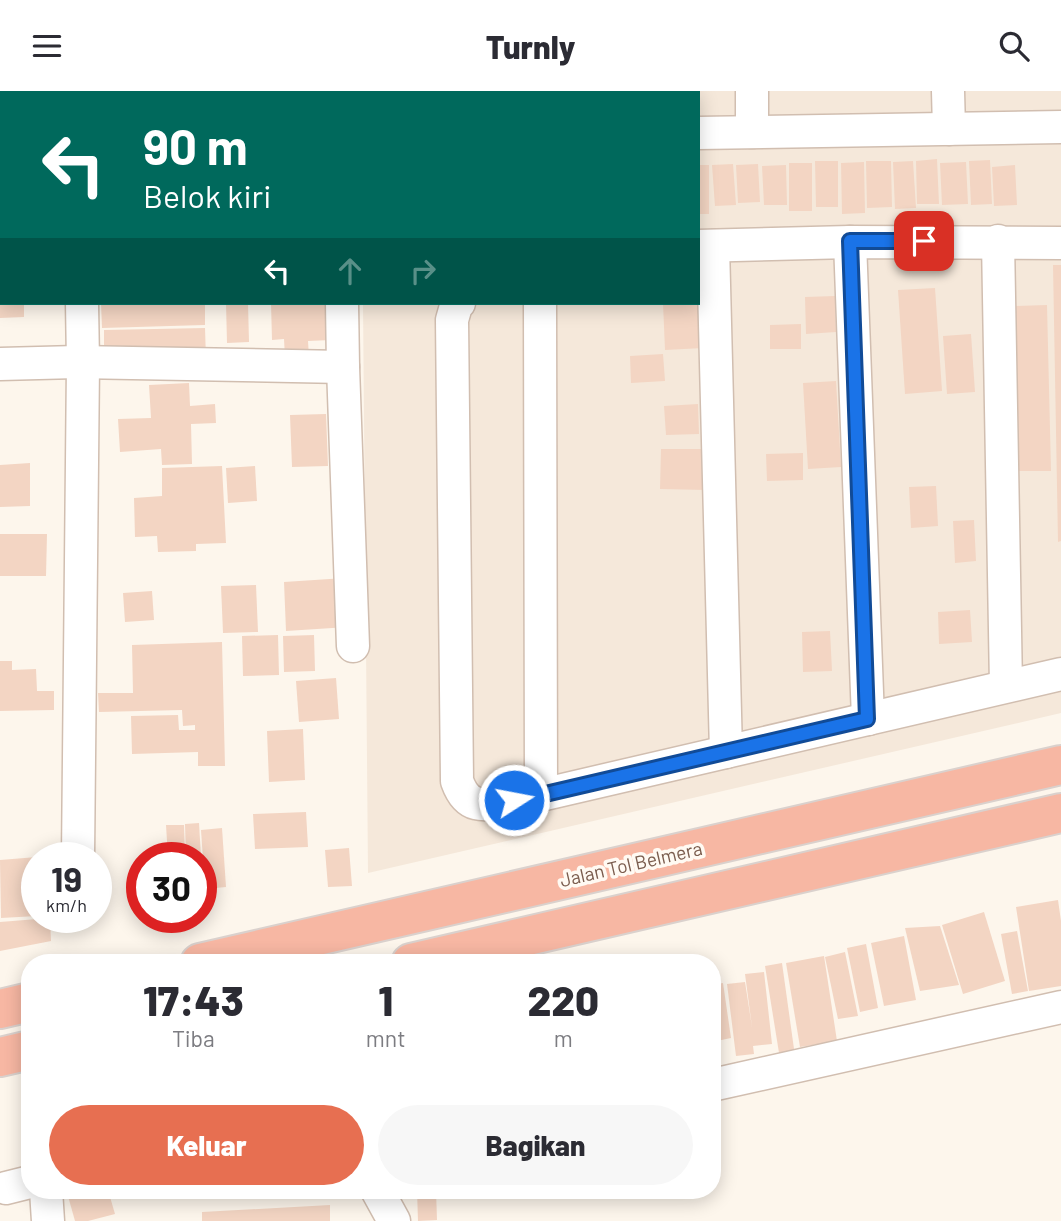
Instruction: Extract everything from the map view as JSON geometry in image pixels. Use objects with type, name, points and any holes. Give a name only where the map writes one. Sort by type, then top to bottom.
[{"type":"highway","name":"Jalan Tol Belmera","points":[[239,954],[1061,765]]},
{"type":"highway","points":[[450,954],[1061,813]]},
{"type":"highway","points":[[0,1009],[21,1004]]},
{"type":"highway","points":[[0,1057],[21,1052]]},
{"type":"street","points":[[752,91],[752,132]]},
{"type":"street","points":[[948,91],[949,129]]},
{"type":"street","points":[[700,132],[1061,127]]},
{"type":"street","points":[[850,241],[867,719]]},
{"type":"street","points":[[726,752],[706,246],[850,241],[1061,243]]},
{"type":"street","points":[[998,241],[1006,687]]},
{"type":"street","points":[[78,842],[82,305]]},
{"type":"street","points":[[342,305],[354,646]]},
{"type":"street","points":[[457,305],[452,320],[457,781],[467,799],[487,805],[541,795],[1061,674]]},
{"type":"street","points":[[540,305],[541,795]]},
{"type":"street","points":[[0,364],[83,362],[343,367]]},
{"type":"street","points":[[721,1083],[1061,1007]]},
{"type":"street","points":[[47,1199],[48,1221]]},
{"type":"street","points":[[382,1199],[394,1221]]},
{"type":"street","points":[[405,1221],[406,1199]]},
{"type":"shaded area","points":[[700,91],[1061,91],[1061,713],[368,873],[363,305],[700,305]]},
{"type":"building","points":[[937,159],[939,204],[917,204],[916,161]]},
{"type":"building","points":[[990,160],[992,204],[971,205],[969,161]]},
{"type":"building","points":[[815,161],[838,161],[838,207],[816,207]]},
{"type":"building","points":[[866,161],[891,161],[892,207],[867,208]]},
{"type":"building","points":[[913,161],[916,208],[895,209],[893,162]]},
{"type":"building","points":[[864,162],[865,213],[842,214],[841,163]]},
{"type":"building","points":[[966,162],[968,204],[942,205],[940,163]]},
{"type":"building","points":[[789,163],[812,163],[812,211],[789,211]]},
{"type":"building","points":[[733,164],[736,205],[715,206],[712,165]]},
{"type":"building","points":[[758,164],[760,202],[738,203],[736,165]]},
{"type":"building","points":[[700,165],[709,165],[709,214],[700,214]]},
{"type":"building","points":[[786,165],[787,205],[764,205],[762,166]]},
{"type":"building","points":[[1015,165],[1017,205],[994,206],[992,167]]},
{"type":"building","points":[[1053,265],[1061,265],[1061,541],[1058,542]]},
{"type":"building","points":[[935,288],[942,391],[905,394],[898,290]]},
{"type":"building","points":[[835,296],[836,332],[806,334],[805,297]]},
{"type":"building","points":[[700,303],[703,348],[665,350],[663,305]]},
{"type":"building","points":[[0,305],[24,305],[24,317],[0,318]]},
{"type":"building","points":[[101,305],[205,305],[205,325],[102,328]]},
{"type":"building","points":[[226,305],[248,305],[249,342],[227,343]]},
{"type":"building","points":[[271,305],[330,305],[331,340],[308,341],[309,357],[285,358],[284,339],[272,340]]},
{"type":"building","points":[[1047,305],[1051,471],[1016,471],[1012,306]]},
{"type":"building","points":[[801,324],[801,349],[770,349],[770,325]]},
{"type":"building","points":[[205,328],[206,360],[104,361],[104,330]]},
{"type":"building","points":[[971,334],[975,392],[947,394],[943,336]]},
{"type":"building","points":[[663,354],[665,381],[631,383],[630,356]]},
{"type":"building","points":[[836,381],[841,467],[808,469],[803,383]]},
{"type":"building","points":[[189,383],[190,406],[215,404],[216,423],[191,424],[192,464],[162,465],[161,449],[120,452],[118,419],[151,418],[149,385]]},
{"type":"building","points":[[698,404],[699,434],[666,435],[664,406]]},
{"type":"building","points":[[326,414],[328,466],[292,467],[290,415]]},
{"type":"building","points":[[661,449],[706,449],[706,490],[660,489]]},
{"type":"building","points":[[803,453],[803,480],[767,481],[766,454]]},
{"type":"building","points":[[30,463],[30,506],[0,507],[0,465]]},
{"type":"building","points":[[222,466],[226,543],[196,544],[196,551],[158,552],[157,536],[135,537],[134,498],[162,496],[162,468]]},
{"type":"building","points":[[255,466],[257,501],[228,503],[226,468]]},
{"type":"building","points":[[936,486],[938,526],[911,528],[909,487]]},
{"type":"building","points":[[974,520],[976,561],[955,563],[953,521]]},
{"type":"building","points":[[0,534],[47,534],[46,576],[0,576]]},
{"type":"building","points":[[345,578],[348,627],[286,631],[284,582]]},
{"type":"building","points":[[256,585],[258,632],[223,633],[221,586]]},
{"type":"building","points":[[152,591],[154,620],[125,622],[123,593]]},
{"type":"building","points":[[970,610],[972,642],[939,644],[938,612]]},
{"type":"building","points":[[830,631],[832,671],[803,672],[802,632]]},
{"type":"building","points":[[278,635],[279,675],[243,676],[242,636]]},
{"type":"building","points":[[314,635],[315,671],[284,672],[283,636]]},
{"type":"building","points":[[222,642],[225,766],[198,766],[198,752],[132,754],[131,716],[178,715],[179,730],[195,730],[195,725],[183,726],[182,710],[99,712],[98,693],[133,693],[132,645]]},
{"type":"building","points":[[0,661],[12,661],[12,670],[36,669],[37,691],[54,691],[54,710],[0,711]]},
{"type":"building","points":[[336,678],[339,719],[299,722],[296,681]]},
{"type":"building","points":[[303,729],[305,780],[269,782],[267,731]]},
{"type":"building","points":[[306,812],[308,847],[255,849],[253,814]]},
{"type":"building","points":[[199,823],[200,842],[186,842],[185,824]]},
{"type":"building","points":[[166,825],[184,825],[185,842],[167,842]]},
{"type":"building","points":[[222,828],[226,887],[217,888],[217,842],[202,842],[201,830]]},
{"type":"building","points":[[349,848],[352,886],[328,887],[325,850]]},
{"type":"building","points":[[21,858],[21,917],[1,918],[0,860]]},
{"type":"building","points":[[1058,900],[1061,921],[1061,986],[1029,991],[1016,907]]},
{"type":"building","points":[[984,912],[1005,981],[963,994],[942,925]]},
{"type":"building","points":[[21,920],[21,933],[51,933],[51,941],[0,951],[0,922]]},
{"type":"building","points":[[940,926],[959,985],[920,991],[905,928]]},
{"type":"building","points":[[1017,931],[1028,991],[1012,994],[1001,934]]},
{"type":"building","points":[[904,936],[916,1000],[884,1006],[871,943]]},
{"type":"building","points":[[866,944],[878,1008],[860,1012],[847,948]]},
{"type":"building","points":[[845,952],[858,1016],[838,1019],[825,957]]},
{"type":"building","points":[[824,956],[837,1041],[800,1047],[786,963]]},
{"type":"building","points":[[782,963],[795,1056],[780,1059],[765,966]]},
{"type":"building","points":[[764,972],[772,1044],[753,1046],[754,1054],[736,1056],[727,984],[745,982],[752,1027],[745,974]]},
{"type":"building","points":[[721,983],[731,1038],[721,1040]]},
{"type":"building","points":[[69,1199],[111,1199],[115,1214],[88,1221],[75,1221]]},
{"type":"building","points":[[417,1199],[436,1199],[437,1220],[418,1221]]},
{"type":"building","points":[[330,1205],[330,1221],[202,1221],[202,1212]]},
{"type":"route","points":[[514,800],[867,719],[850,241],[924,241]]}]
